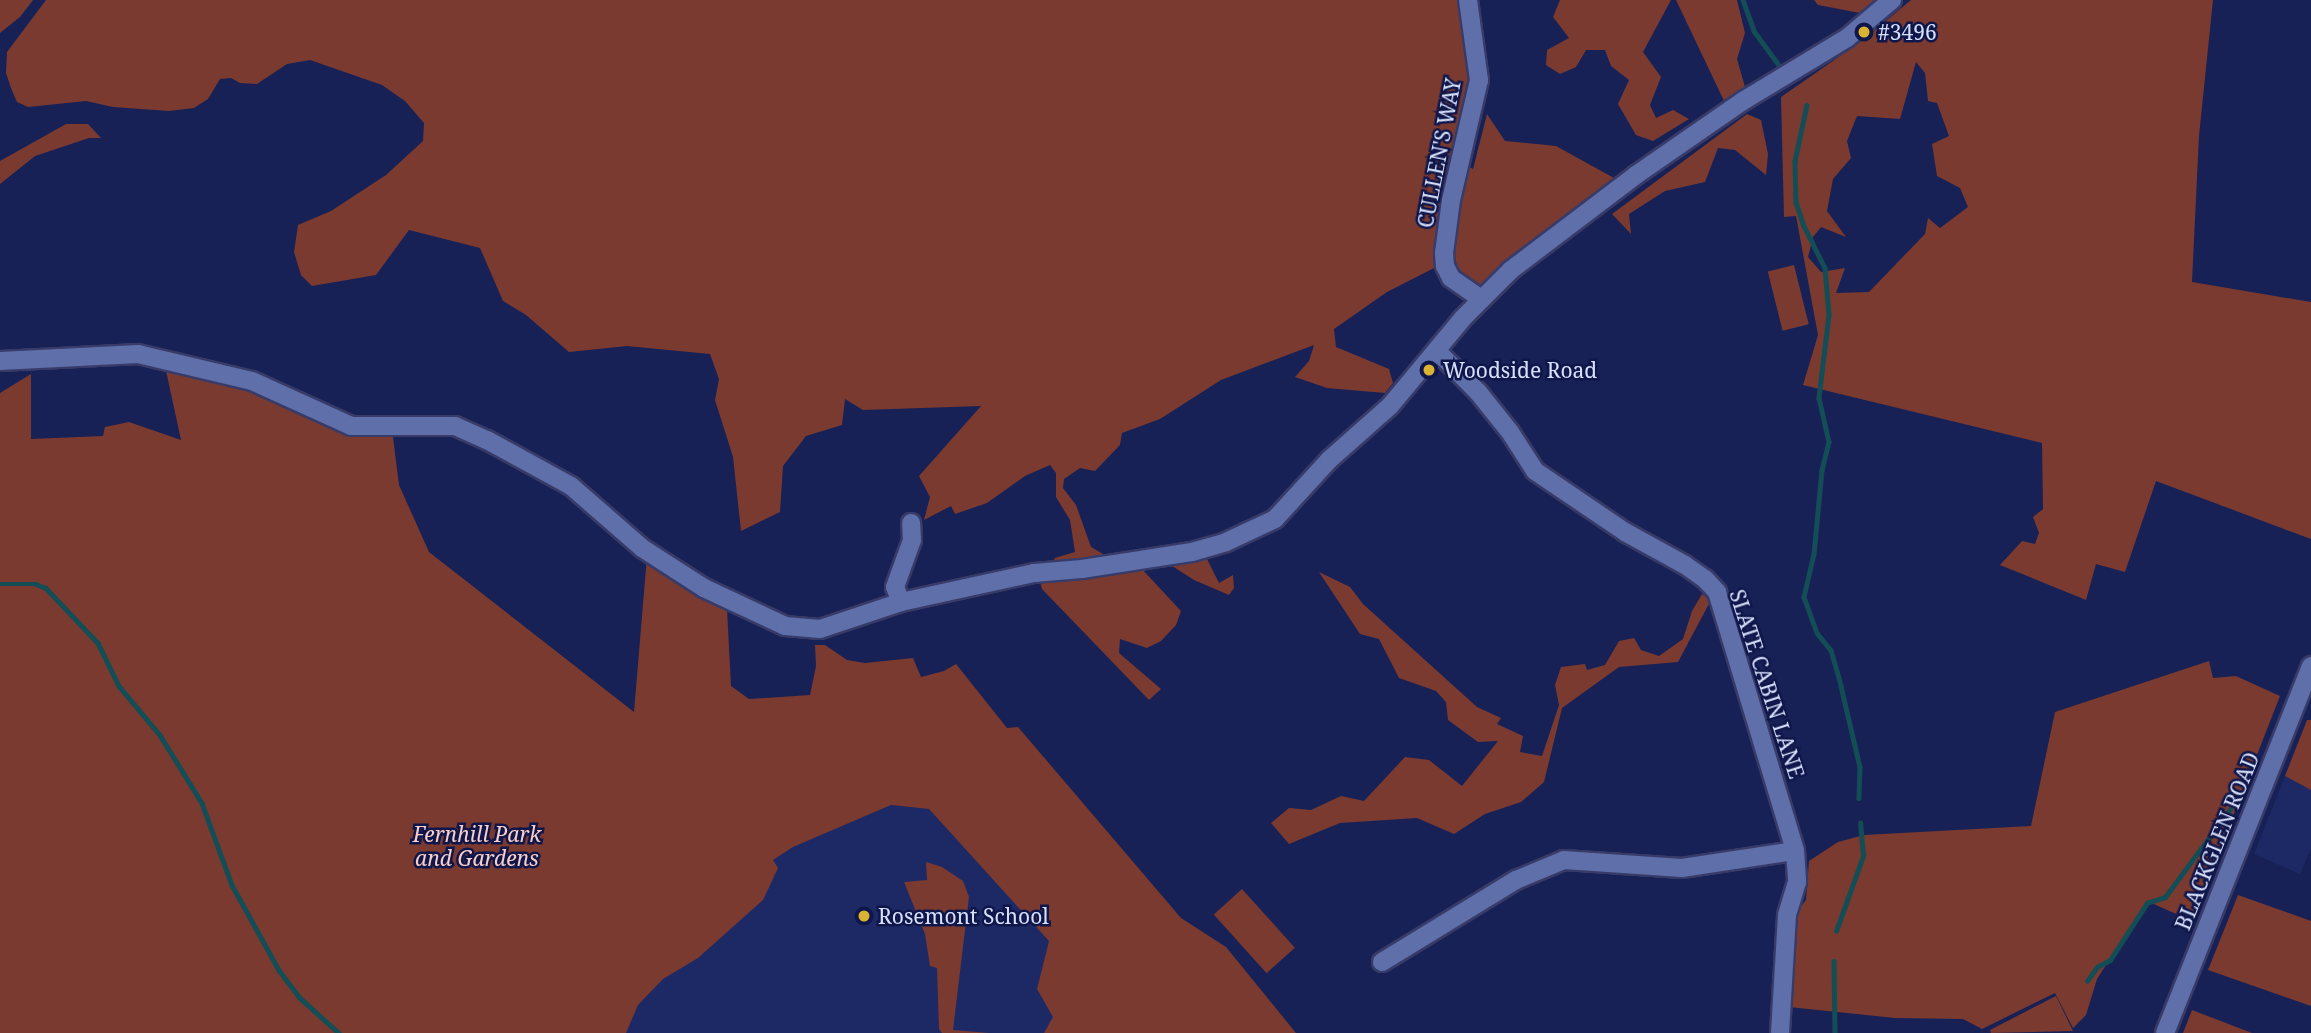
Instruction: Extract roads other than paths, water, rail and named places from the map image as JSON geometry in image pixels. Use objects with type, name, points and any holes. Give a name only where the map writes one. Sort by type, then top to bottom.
[{"type":"street","name":"CULLEN'S WAY","points":[[1468,0],[1479,80],[1451,200],[1444,253],[1445,266],[1451,278],[1481,299]]},
{"type":"street","points":[[0,361],[138,354],[252,381],[351,426],[454,426],[486,440],[571,486],[642,548],[705,588],[785,626],[820,629],[901,602],[1034,573],[1082,569],[1192,552],[1236,537],[1275,519],[1340,449],[1390,406],[1481,299],[1511,270],[1636,175],[1743,101],[1847,38],[1892,0]]},
{"type":"street","name":"SLATE CABIN LANE","points":[[1437,351],[1486,402],[1510,432],[1535,471],[1625,532],[1695,572],[1717,592],[1795,851],[1797,883],[1787,915],[1780,1033]]},
{"type":"street","points":[[901,602],[895,587],[912,540],[911,523]]},
{"type":"street","name":"BLACKGLEN ROAD","points":[[2165,1033],[2311,666]]},
{"type":"street","points":[[1382,962],[1516,880],[1564,860],[1682,868],[1795,851]]},
{"type":"waterway","points":[[1743,0],[1754,31],[1784,72]]},
{"type":"waterway","points":[[1807,105],[1795,161],[1796,202],[1804,226],[1825,268],[1829,315],[1819,398],[1829,442],[1822,470],[1814,554],[1804,597],[1817,633],[1831,650],[1841,686],[1860,767],[1859,798]]},
{"type":"waterway","points":[[0,584],[36,584],[46,588],[98,643],[119,686],[160,735],[202,803],[232,885],[279,970],[299,997],[339,1033]]},
{"type":"waterway","points":[[2087,981],[2097,967],[2110,960],[2147,903],[2165,897],[2230,809]]},
{"type":"waterway","points":[[1836,931],[1863,856],[1860,823]]},
{"type":"waterway","points":[[1834,961],[1835,1033]]},
{"type":"place","name":"#3496","points":[[1864,32]]},
{"type":"place","name":"Woodside Road","points":[[1429,370]]},
{"type":"place","name":"Rosemont School","points":[[864,916]]},
{"type":"park label","name":"Fernhill Park and Gardens","points":[[477,846]]}]
